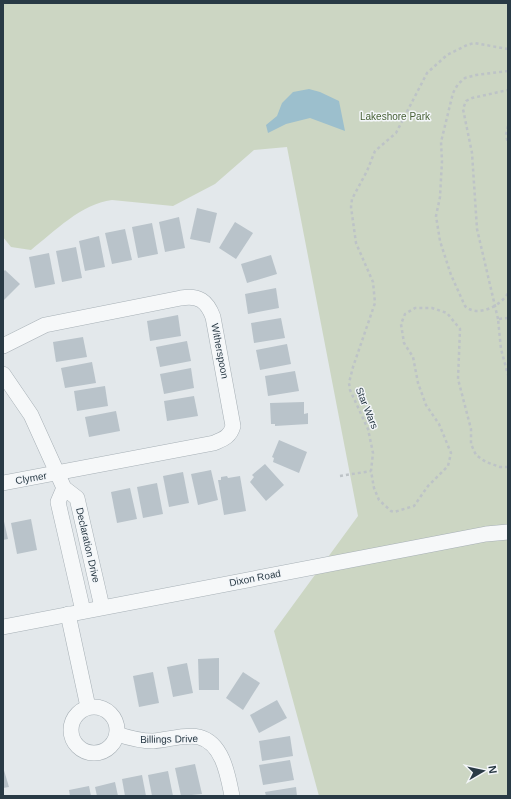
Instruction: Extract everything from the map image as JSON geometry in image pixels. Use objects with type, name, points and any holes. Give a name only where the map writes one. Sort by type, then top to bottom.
[{"type":"street","name":"Witherspoon","points":[[3,346],[45,325],[190,296],[199,299],[209,306],[213,317],[233,417],[232,433],[214,443],[58,473]]},
{"type":"street","name":"Declaration Drive","points":[[3,374],[31,415],[64,488],[77,498],[102,607]]},
{"type":"street","name":"Clymer","points":[[3,483],[58,473]]},
{"type":"street","name":"Declaration Drive","points":[[64,488],[58,502],[70,549],[82,611]]},
{"type":"street","name":"Dixon Road","points":[[3,627],[486,534],[508,532]]},
{"type":"street","points":[[70,549],[89,546]]},
{"type":"street","points":[[68,614],[88,707]]},
{"type":"street","points":[[88,707],[104,709],[115,719],[117,734],[110,748],[103,752],[88,753],[81,750],[72,738],[72,722],[81,710],[88,707]]},
{"type":"street","name":"Billings Drive","points":[[117,734],[135,740],[153,741],[199,737],[210,743],[221,758],[232,796]]},
{"type":"path","name":"Star Wars","points":[[508,49],[474,43],[467,45],[447,55],[427,73],[396,133],[375,151],[367,171],[352,199],[351,207],[356,243],[373,282],[375,303],[349,383],[350,390],[368,429],[373,453],[371,471],[374,488],[379,500],[394,512],[414,506],[428,486],[448,466],[451,453],[440,424],[426,405],[418,383],[413,357],[404,343],[401,324],[405,314],[415,308],[432,308],[447,313],[460,329],[458,379],[472,429],[471,444],[476,455],[486,462],[500,467],[508,466]]},
{"type":"path","points":[[508,71],[465,78],[458,84],[453,93],[441,142],[441,182],[436,216],[440,241],[451,275],[465,306],[469,310],[482,312],[506,297],[508,292]]},
{"type":"path","points":[[508,90],[472,98],[463,105],[472,153],[477,229],[498,319],[501,349],[508,375]]},
{"type":"path","points":[[508,126],[506,135],[508,143]]},
{"type":"path","points":[[498,319],[508,318]]},
{"type":"path","points":[[340,476],[371,471]]},
{"type":"green space","name":"Lakeshore Park","points":[[3,3],[508,3],[508,796],[319,796],[274,631],[358,516],[287,147],[254,150],[215,184],[173,206],[112,200],[90,207],[69,219],[31,250],[11,247],[3,237]]},
{"type":"water","points":[[309,89],[320,92],[339,101],[345,131],[310,118],[286,124],[268,133],[266,125],[277,116],[282,103],[293,92]]},
{"type":"building","points":[[197,208],[217,213],[210,243],[190,239]]},
{"type":"building","points":[[179,217],[185,248],[165,252],[159,222]]},
{"type":"building","points":[[235,222],[253,233],[236,259],[219,248]]},
{"type":"building","points":[[152,223],[158,254],[138,258],[132,227]]},
{"type":"building","points":[[125,229],[132,260],[112,264],[105,233]]},
{"type":"building","points":[[99,236],[105,267],[85,271],[79,241]]},
{"type":"building","points":[[76,247],[82,278],[62,282],[56,251]]},
{"type":"building","points":[[49,253],[55,284],[35,288],[29,257]]},
{"type":"building","points":[[271,255],[277,274],[247,283],[241,264]]},
{"type":"building","points":[[5,270],[20,284],[3,301],[3,272]]},
{"type":"building","points":[[276,288],[279,308],[248,314],[245,294]]},
{"type":"building","points":[[178,315],[181,336],[150,341],[147,321]]},
{"type":"building","points":[[281,318],[285,338],[254,343],[251,323]]},
{"type":"building","points":[[83,337],[87,357],[56,362],[53,342]]},
{"type":"building","points":[[187,341],[191,361],[160,367],[156,347]]},
{"type":"building","points":[[287,344],[291,364],[260,370],[256,350]]},
{"type":"building","points":[[92,362],[96,383],[65,388],[61,368]]},
{"type":"building","points":[[191,368],[194,388],[164,394],[160,374]]},
{"type":"building","points":[[295,371],[299,391],[268,396],[265,376]]},
{"type":"building","points":[[105,386],[108,406],[77,411],[74,391]]},
{"type":"building","points":[[194,396],[198,416],[167,421],[164,401]]},
{"type":"building","points":[[304,402],[304,414],[308,413],[308,424],[275,426],[275,424],[271,424],[270,403]]},
{"type":"building","points":[[116,411],[120,431],[89,437],[85,417]]},
{"type":"building","points":[[279,440],[307,452],[299,473],[273,462],[274,458],[272,457]]},
{"type":"building","points":[[265,464],[284,485],[266,501],[250,482],[254,477],[252,475]]},
{"type":"building","points":[[211,470],[218,500],[198,505],[191,474]]},
{"type":"building","points":[[183,472],[189,503],[169,507],[163,476]]},
{"type":"building","points":[[227,476],[228,478],[240,476],[246,511],[224,515],[218,480],[221,480],[221,477]]},
{"type":"building","points":[[157,483],[163,514],[143,518],[137,487]]},
{"type":"building","points":[[130,488],[137,519],[117,523],[111,492]]},
{"type":"building","points":[[3,517],[8,539],[3,540]]},
{"type":"building","points":[[31,519],[37,550],[17,554],[11,523]]},
{"type":"building","points":[[219,658],[219,690],[199,690],[198,659]]},
{"type":"building","points":[[187,663],[193,693],[173,697],[167,667]]},
{"type":"building","points":[[153,672],[159,703],[139,707],[133,676]]},
{"type":"building","points":[[243,672],[260,683],[243,710],[226,698]]},
{"type":"building","points":[[277,700],[287,718],[259,733],[250,715]]},
{"type":"building","points":[[290,736],[293,756],[262,761],[259,741]]},
{"type":"building","points":[[290,760],[294,780],[263,785],[259,765]]},
{"type":"building","points":[[195,764],[202,794],[181,796],[175,768]]},
{"type":"building","points":[[3,767],[9,787],[3,788]]},
{"type":"building","points":[[168,771],[173,796],[152,796],[148,775]]},
{"type":"building","points":[[142,775],[146,796],[125,796],[122,779]]},
{"type":"building","points":[[115,782],[118,796],[97,796],[95,787]]},
{"type":"building","points":[[89,786],[91,796],[70,796],[69,790]]},
{"type":"building","points":[[296,787],[297,796],[266,796],[265,792]]}]
